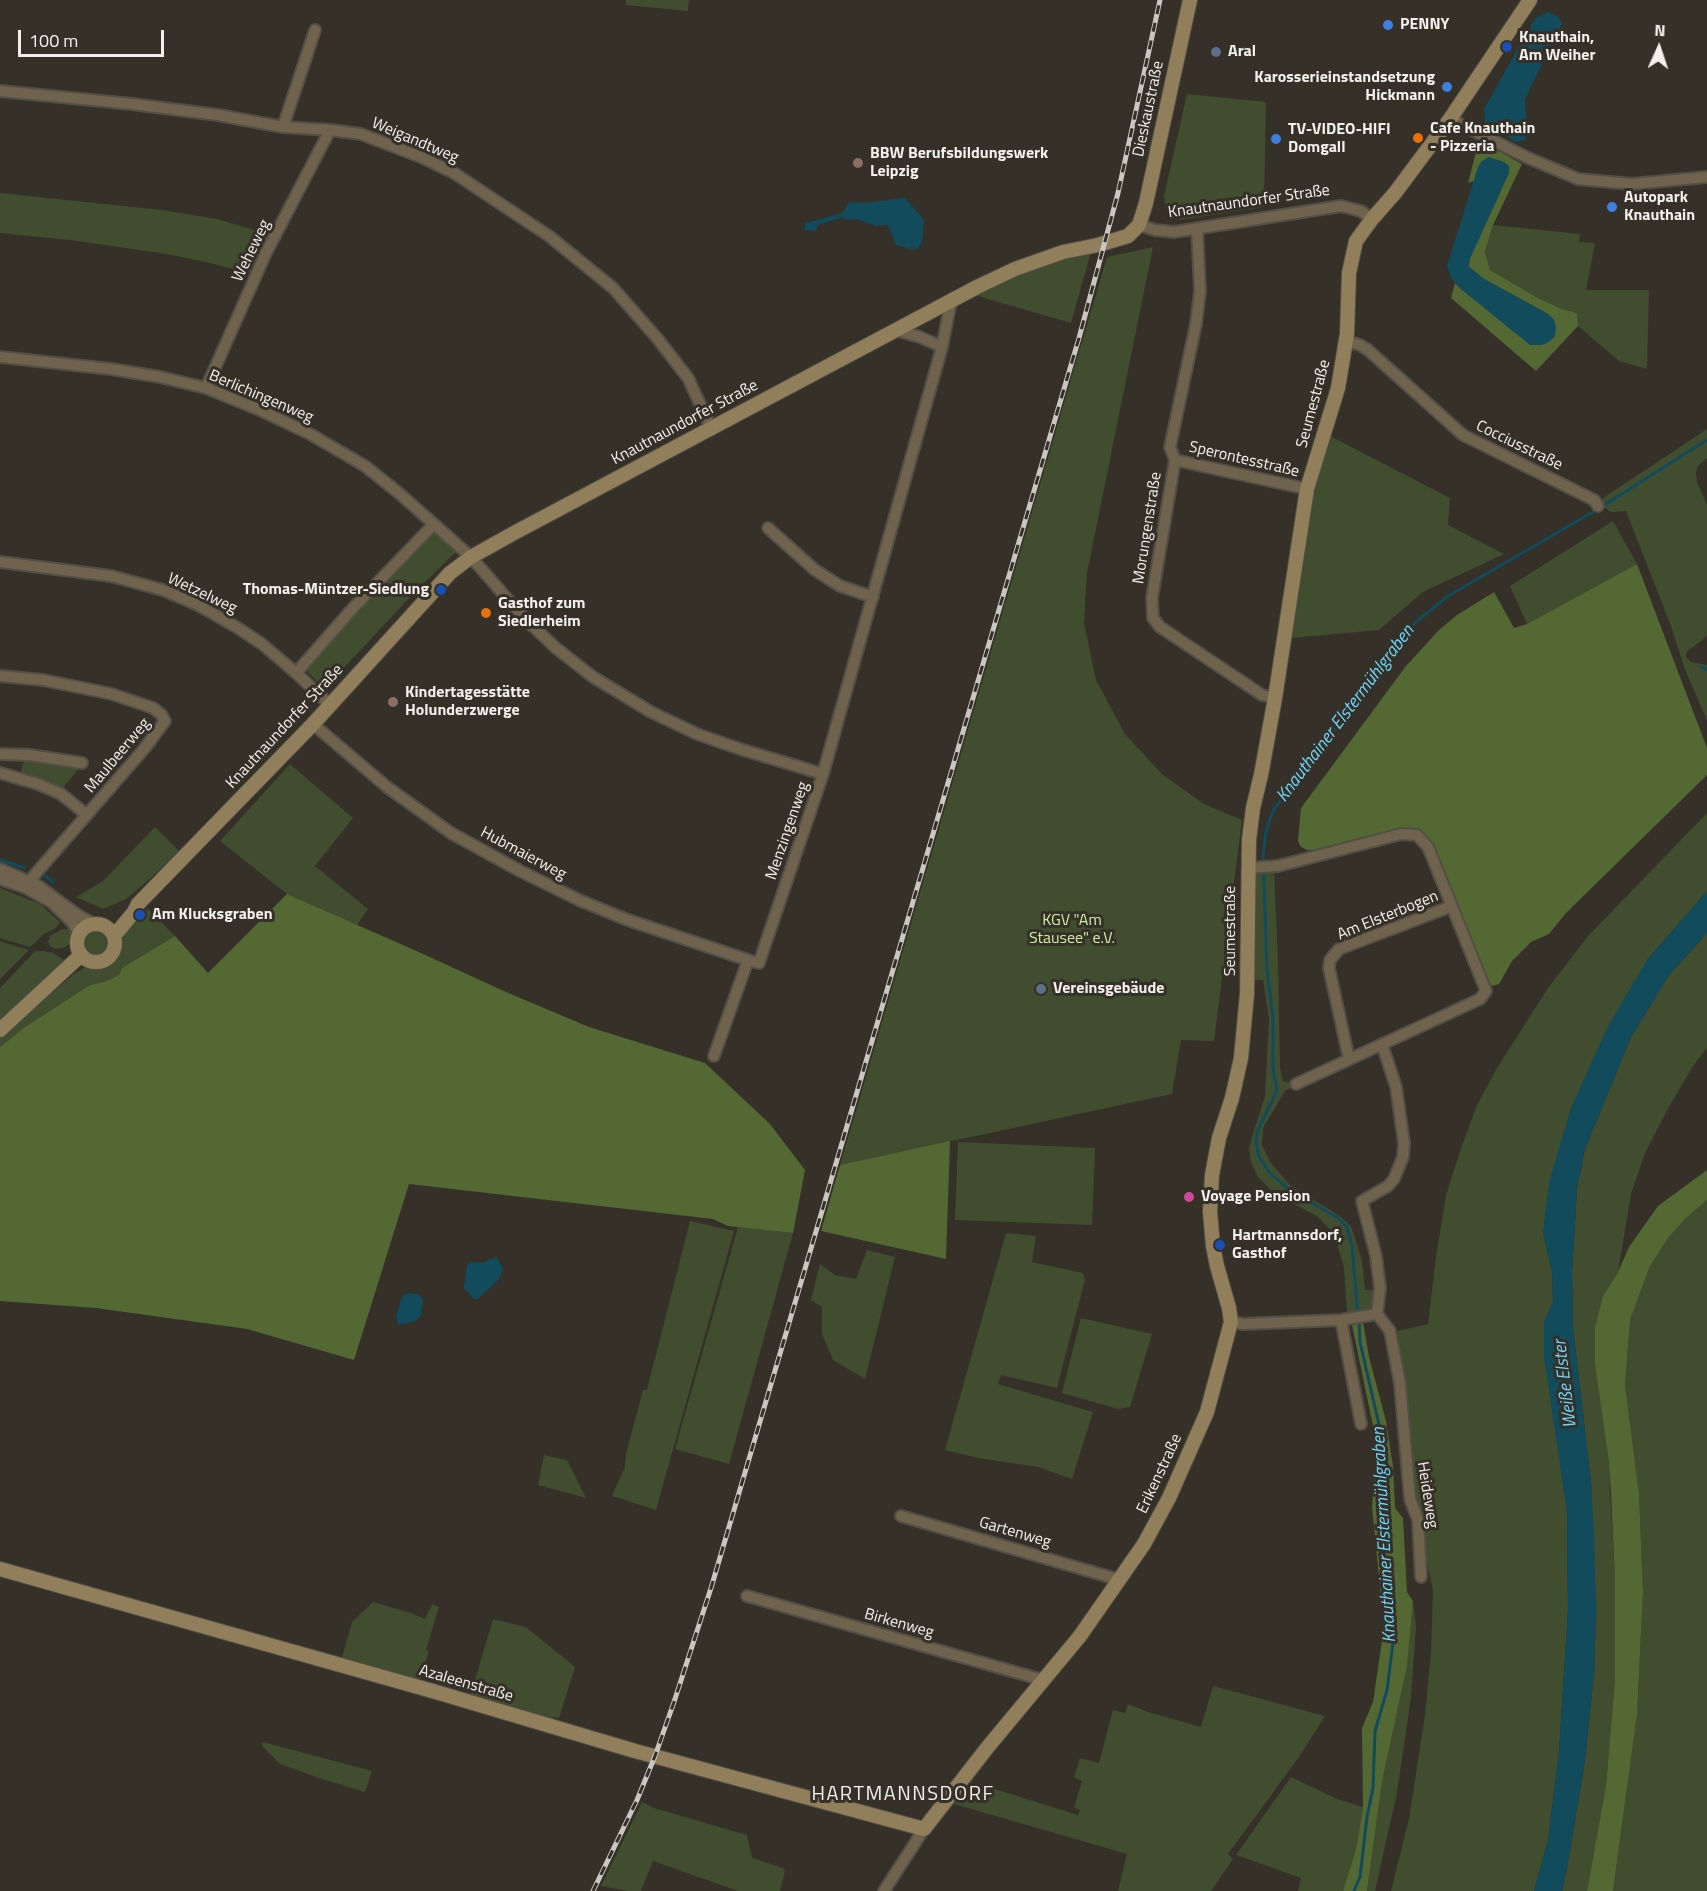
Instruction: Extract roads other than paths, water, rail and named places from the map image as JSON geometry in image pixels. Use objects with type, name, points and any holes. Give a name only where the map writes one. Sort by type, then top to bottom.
[{"type":"street","name":"Dieskaustraße","points":[[1139,225],[1146,203],[1190,0]]},
{"type":"street","name":"Seumestraße","points":[[1247,994],[1254,868],[1249,840],[1253,808],[1262,775],[1275,699],[1307,489],[1338,388],[1346,341],[1349,273],[1356,241],[1450,119],[1530,0]]},
{"type":"street","points":[[283,127],[315,30]]},
{"type":"street","name":"Weigandtweg","points":[[0,91],[132,104],[218,115],[283,127],[361,134],[421,157],[454,173],[549,236],[613,288],[688,378],[711,428]]},
{"type":"street","points":[[1450,119],[1526,157],[1578,179],[1653,184],[1707,177]]},
{"type":"street","name":"Weheweg","points":[[206,388],[266,253],[330,130]]},
{"type":"street","name":"Knautnaundorfer Straße","points":[[114,936],[135,912],[136,906],[313,724],[450,573],[471,557],[895,330],[1015,269],[1063,252],[1122,239],[1139,225],[1164,232],[1341,206],[1361,211],[1372,219]]},
{"type":"street","name":"Morungenstraße","points":[[1197,228],[1200,291],[1196,324],[1170,447],[1175,460],[1152,597],[1153,618],[1161,627],[1262,695],[1275,699]]},
{"type":"street","name":"Menzingenweg","points":[[714,1056],[748,960],[759,963],[823,774],[942,347],[951,301]]},
{"type":"street","points":[[895,330],[920,337],[942,347]]},
{"type":"street","name":"Cocciusstraße","points":[[1346,341],[1368,350],[1463,435],[1594,500],[1598,506]]},
{"type":"street","name":"Berlichingenweg","points":[[0,357],[111,369],[206,388],[310,434],[365,466],[434,524],[471,557],[524,618],[556,648],[593,677],[651,712],[697,734],[823,774]]},
{"type":"street","name":"Sperontesstraße","points":[[1175,460],[1307,489]]},
{"type":"street","points":[[296,673],[353,608],[434,524]]},
{"type":"street","points":[[768,528],[815,570],[840,586],[873,597]]},
{"type":"street","name":"Wetzelweg","points":[[0,562],[111,576],[163,590],[198,605],[262,644],[330,705]]},
{"type":"street","name":"Maulbeerweg","points":[[0,676],[43,680],[112,694],[153,708],[161,714],[165,722],[26,883]]},
{"type":"street","name":"Hubmaierweg","points":[[313,724],[387,787],[451,833],[520,871],[579,900],[625,919],[748,960]]},
{"type":"street","points":[[0,754],[29,755],[82,763]]},
{"type":"street","points":[[0,773],[38,784],[61,794],[87,815]]},
{"type":"street","name":"Am Elsterbogen","points":[[1254,868],[1271,867],[1401,834],[1417,835],[1428,847],[1486,991],[1480,999],[1296,1084]]},
{"type":"street","points":[[0,869],[47,891],[79,916],[110,930],[114,936],[114,949],[105,960],[90,961],[81,955],[76,927],[63,911],[26,883],[0,879]]},
{"type":"street","name":"Knautnaundorfer Straße","points":[[98,925],[110,922],[130,907],[136,906]]},
{"type":"street","name":"Am Elsterbogen","points":[[1349,1059],[1329,968],[1330,960],[1339,950],[1452,906]]},
{"type":"street","points":[[78,937],[84,929],[98,925]]},
{"type":"street","points":[[0,1030],[81,955]]},
{"type":"street","name":"Erikenstraße","points":[[884,1891],[924,1829],[1080,1636],[1120,1580],[1144,1544],[1169,1498],[1207,1412],[1231,1322],[1213,1245],[1210,1212],[1212,1175],[1219,1138],[1238,1072],[1247,994]]},
{"type":"street","points":[[1231,1322],[1341,1320],[1377,1314],[1380,1288],[1376,1256],[1362,1201],[1383,1190],[1394,1179],[1403,1156],[1404,1143],[1396,1087],[1382,1044]]},
{"type":"street","name":"Heideweg","points":[[1377,1314],[1390,1331],[1400,1384],[1410,1499],[1418,1520],[1421,1577]]},
{"type":"street","points":[[1341,1320],[1361,1424]]},
{"type":"street","name":"Gartenweg","points":[[901,1516],[1120,1580]]},
{"type":"street","name":"Azaleenstraße","points":[[0,1569],[436,1692],[635,1751],[924,1829]]},
{"type":"street","name":"Birkenweg","points":[[747,1596],[1043,1680]]},
{"type":"water","points":[[1548,12],[1559,17],[1562,24],[1525,99],[1527,131],[1525,140],[1516,142],[1485,123],[1484,109],[1535,18]]},
{"type":"water","points":[[1489,157],[1509,166],[1509,173],[1469,261],[1469,267],[1484,279],[1548,314],[1554,320],[1555,336],[1542,345],[1530,345],[1462,290],[1451,278],[1447,266],[1478,167]]},
{"type":"water","points":[[905,198],[924,220],[922,242],[918,248],[911,249],[896,245],[888,225],[877,226],[856,219],[845,220],[843,217],[818,225],[816,231],[804,230],[805,223],[842,213],[850,202],[866,203]]},
{"type":"water","name":"Weiße Elster","points":[[1707,891],[1707,933],[1669,975],[1631,1037],[1585,1149],[1577,1188],[1572,1272],[1573,1328],[1591,1482],[1596,1612],[1594,1673],[1585,1760],[1562,1891],[1534,1891],[1548,1840],[1559,1752],[1568,1610],[1567,1513],[1544,1357],[1544,1321],[1553,1303],[1552,1272],[1543,1233],[1549,1182],[1571,1108],[1607,1028],[1647,960]]},
{"type":"water","points":[[496,1257],[503,1268],[499,1279],[478,1299],[474,1299],[464,1288],[467,1265],[472,1262],[482,1263]]},
{"type":"water","points":[[418,1294],[423,1299],[421,1315],[416,1321],[398,1325],[396,1316],[400,1303],[403,1295]]},
{"type":"waterway","name":"Knauthainer Elstermühlgraben","points":[[1358,1315],[1352,1246],[1347,1227],[1338,1218],[1288,1189],[1270,1173],[1259,1157],[1256,1141],[1258,1130],[1277,1090],[1273,1068],[1273,1017],[1267,970],[1263,855],[1266,831],[1273,811],[1416,622],[1448,596],[1598,509],[1707,440]]},
{"type":"waterway","points":[[1701,667],[1707,669]]},
{"type":"waterway","points":[[0,860],[25,868]]},
{"type":"waterway","points":[[44,875],[53,882]]},
{"type":"waterway","name":"Knauthainer Elstermühlgraben","points":[[1354,1891],[1360,1877],[1373,1788],[1375,1731],[1387,1690],[1394,1635],[1385,1569],[1382,1498],[1383,1442],[1360,1342],[1359,1320]]},
{"type":"railway","points":[[593,1891],[637,1800],[655,1756],[711,1588],[1079,338],[1118,193],[1160,0]]},
{"type":"place","name":"PENNY","points":[[1388,25]]},
{"type":"place","name":"Knauthain, Am Weiher","points":[[1507,47]]},
{"type":"place","name":"Aral","points":[[1216,52]]},
{"type":"place","name":"Karosserieinstandsetzung Hickmann","points":[[1447,87]]},
{"type":"place","name":"Cafe Knauthain - Pizzeria","points":[[1418,138]]},
{"type":"place","name":"TV-VIDEO-HIFI Domgall","points":[[1276,139]]},
{"type":"place","name":"BBW Berufsbildungswerk Leipzig","points":[[858,163]]},
{"type":"place","name":"Autopark Knauthain","points":[[1612,207]]},
{"type":"place","name":"Thomas-Müntzer-Siedlung","points":[[441,590]]},
{"type":"place","name":"Gasthof zum Siedlerheim","points":[[486,613]]},
{"type":"place","name":"Kindertagesstätte Holunderzwerge","points":[[393,702]]},
{"type":"place","name":"Am Klucksgraben","points":[[140,915]]},
{"type":"place","name":"Vereinsgebäude","points":[[1041,989]]},
{"type":"place","name":"Voyage Pension","points":[[1189,1197]]},
{"type":"place","name":"Hartmannsdorf, Gasthof","points":[[1220,1245]]},
{"type":"district","name":"HARTMANNSDORF","points":[[903,1795]]},
{"type":"park label","name":"KGV \"Am Stausee\" e.V.","points":[[1072,930]]}]
